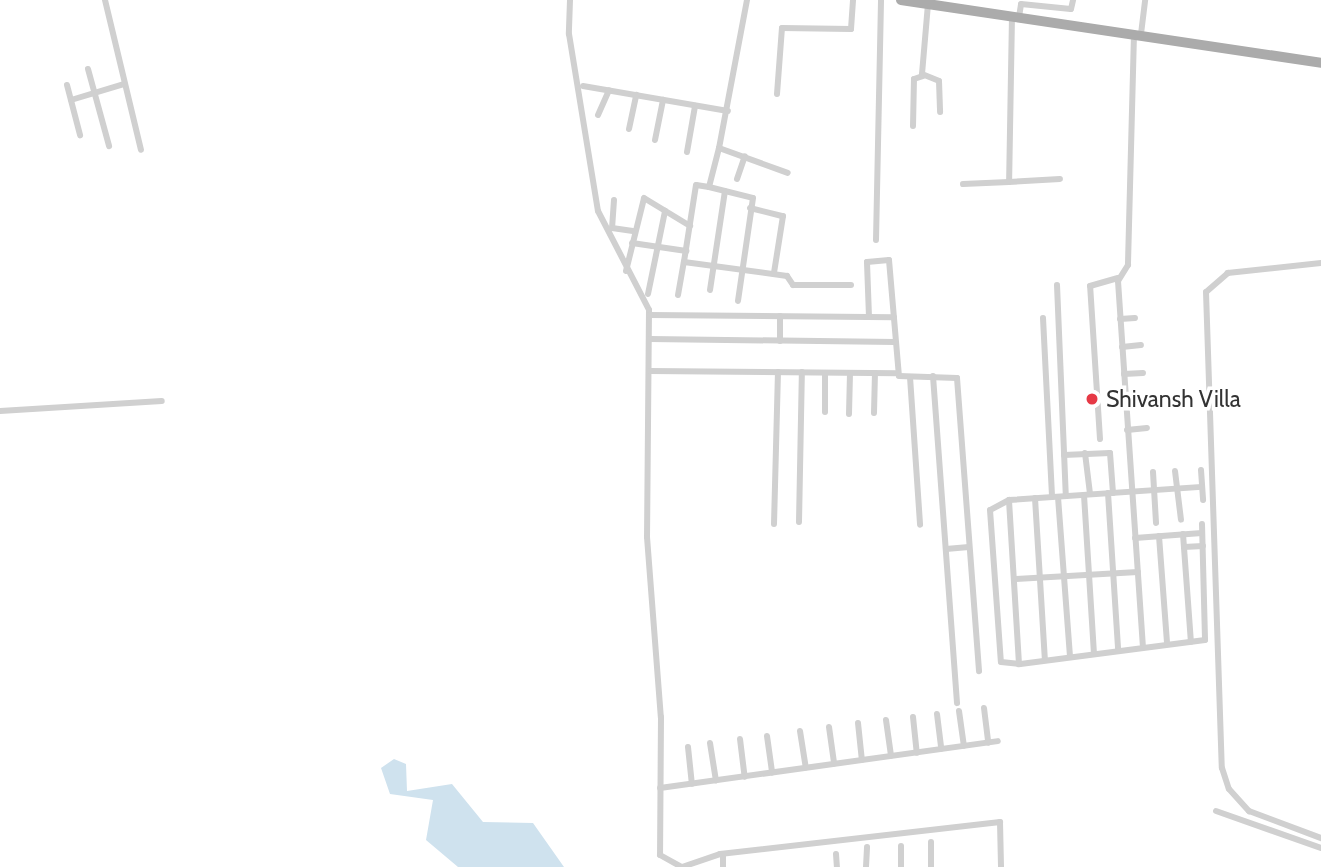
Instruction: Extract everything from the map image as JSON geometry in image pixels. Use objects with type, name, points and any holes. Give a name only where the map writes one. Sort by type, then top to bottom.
[{"type":"main road","points":[[902,0],[928,4],[959,4],[1015,17],[1138,33],[1321,63]]},
{"type":"street","points":[[105,0],[141,150]]},
{"type":"street","points":[[570,0],[569,34],[598,211],[625,272],[649,315],[647,537],[662,717],[660,855],[674,866],[692,866],[723,854],[1000,822],[1001,867]]},
{"type":"street","points":[[709,187],[727,111],[747,0]]},
{"type":"street","points":[[777,94],[782,28],[851,29],[853,0]]},
{"type":"street","points":[[876,240],[881,0]]},
{"type":"street","points":[[1009,182],[1015,17],[1021,4],[1071,9],[1073,0]]},
{"type":"street","points":[[1100,439],[1090,286],[1118,278],[1128,265],[1138,33],[1145,0]]},
{"type":"street","points":[[923,76],[928,4]]},
{"type":"street","points":[[88,69],[109,146]]},
{"type":"street","points":[[913,126],[914,79],[923,76],[939,81],[940,112]]},
{"type":"street","points":[[66,85],[80,135]]},
{"type":"street","points":[[71,100],[124,85]]},
{"type":"street","points":[[583,86],[727,111]]},
{"type":"street","points":[[598,115],[609,90]]},
{"type":"street","points":[[629,129],[636,95]]},
{"type":"street","points":[[655,140],[663,100]]},
{"type":"street","points":[[687,152],[695,106]]},
{"type":"street","points":[[719,148],[788,173]]},
{"type":"street","points":[[737,179],[745,156]]},
{"type":"street","points":[[963,184],[1060,179]]},
{"type":"street","points":[[678,295],[696,185],[752,196],[740,270],[738,301]]},
{"type":"street","points":[[710,290],[711,266],[725,191]]},
{"type":"street","points":[[625,272],[633,231],[644,198],[690,226]]},
{"type":"street","points":[[614,200],[612,228],[633,231]]},
{"type":"street","points":[[750,208],[783,216],[774,273]]},
{"type":"street","points":[[648,294],[665,211]]},
{"type":"street","points":[[632,243],[686,251]]},
{"type":"street","points":[[869,317],[870,260],[891,262],[898,373]]},
{"type":"street","points":[[684,262],[774,273],[788,276],[793,285],[851,285]]},
{"type":"street","points":[[1321,263],[1228,273],[1206,292],[1222,768],[1229,789],[1249,811],[1321,838]]},
{"type":"street","points":[[1118,278],[1143,645]]},
{"type":"street","points":[[1058,285],[1066,496]]},
{"type":"street","points":[[649,315],[894,317]]},
{"type":"street","points":[[779,341],[780,316]]},
{"type":"street","points":[[1120,318],[1135,317]]},
{"type":"street","points":[[1043,318],[1055,497],[1070,656]]},
{"type":"street","points":[[650,339],[895,342]]},
{"type":"street","points":[[1122,347],[1141,345]]},
{"type":"street","points":[[650,371],[898,373],[910,377],[957,378],[979,671]]},
{"type":"street","points":[[774,524],[778,372]]},
{"type":"street","points":[[799,522],[802,372]]},
{"type":"street","points":[[825,373],[825,412]]},
{"type":"street","points":[[849,414],[850,373]]},
{"type":"street","points":[[874,413],[875,373]]},
{"type":"street","points":[[1124,374],[1143,373]]},
{"type":"street","points":[[933,376],[958,707],[964,746]]},
{"type":"street","points":[[910,377],[919,525]]},
{"type":"street","points":[[0,411],[162,401]]},
{"type":"street","points":[[1126,403],[1145,401]]},
{"type":"street","points":[[1127,430],[1147,428]]},
{"type":"street","points":[[1085,453],[1088,575],[1094,653]]},
{"type":"street","points":[[1064,455],[1110,453],[1118,649]]},
{"type":"street","points":[[1201,470],[1203,500]]},
{"type":"street","points":[[1175,471],[1181,520]]},
{"type":"street","points":[[1153,472],[1156,523]]},
{"type":"street","points":[[1202,487],[1009,500],[990,510],[1001,662],[1019,664],[1206,638],[1202,524]]},
{"type":"street","points":[[1035,498],[1045,660]]},
{"type":"street","points":[[1009,500],[1019,664]]},
{"type":"street","points":[[1135,538],[1202,533]]},
{"type":"street","points":[[1183,534],[1191,642]]},
{"type":"street","points":[[1159,536],[1167,643]]},
{"type":"street","points":[[1184,547],[1203,546]]},
{"type":"street","points":[[946,549],[970,547]]},
{"type":"street","points":[[1015,579],[1138,572]]},
{"type":"street","points":[[984,708],[988,743]]},
{"type":"street","points":[[937,714],[941,749]]},
{"type":"street","points":[[913,718],[917,753]]},
{"type":"street","points":[[886,720],[891,756]]},
{"type":"street","points":[[858,723],[862,760]]},
{"type":"street","points":[[829,727],[834,764]]},
{"type":"street","points":[[800,731],[806,768]]},
{"type":"street","points":[[767,736],[772,773]]},
{"type":"street","points":[[740,740],[745,777]]},
{"type":"street","points":[[660,788],[998,741]]},
{"type":"street","points":[[710,743],[716,781]]},
{"type":"street","points":[[688,747],[692,784]]},
{"type":"street","points":[[1216,811],[1321,848]]},
{"type":"street","points":[[931,842],[931,867]]},
{"type":"street","points":[[901,846],[901,867]]},
{"type":"street","points":[[866,867],[867,847]]},
{"type":"street","points":[[723,854],[723,867]]},
{"type":"street","points":[[836,854],[836,867]]},
{"type":"water","points":[[394,759],[406,764],[407,791],[452,784],[483,822],[533,823],[564,867],[458,867],[426,840],[433,800],[390,794],[381,768]]},
{"type":"place","name":"Shivansh Villa","points":[[1092,399]]}]
